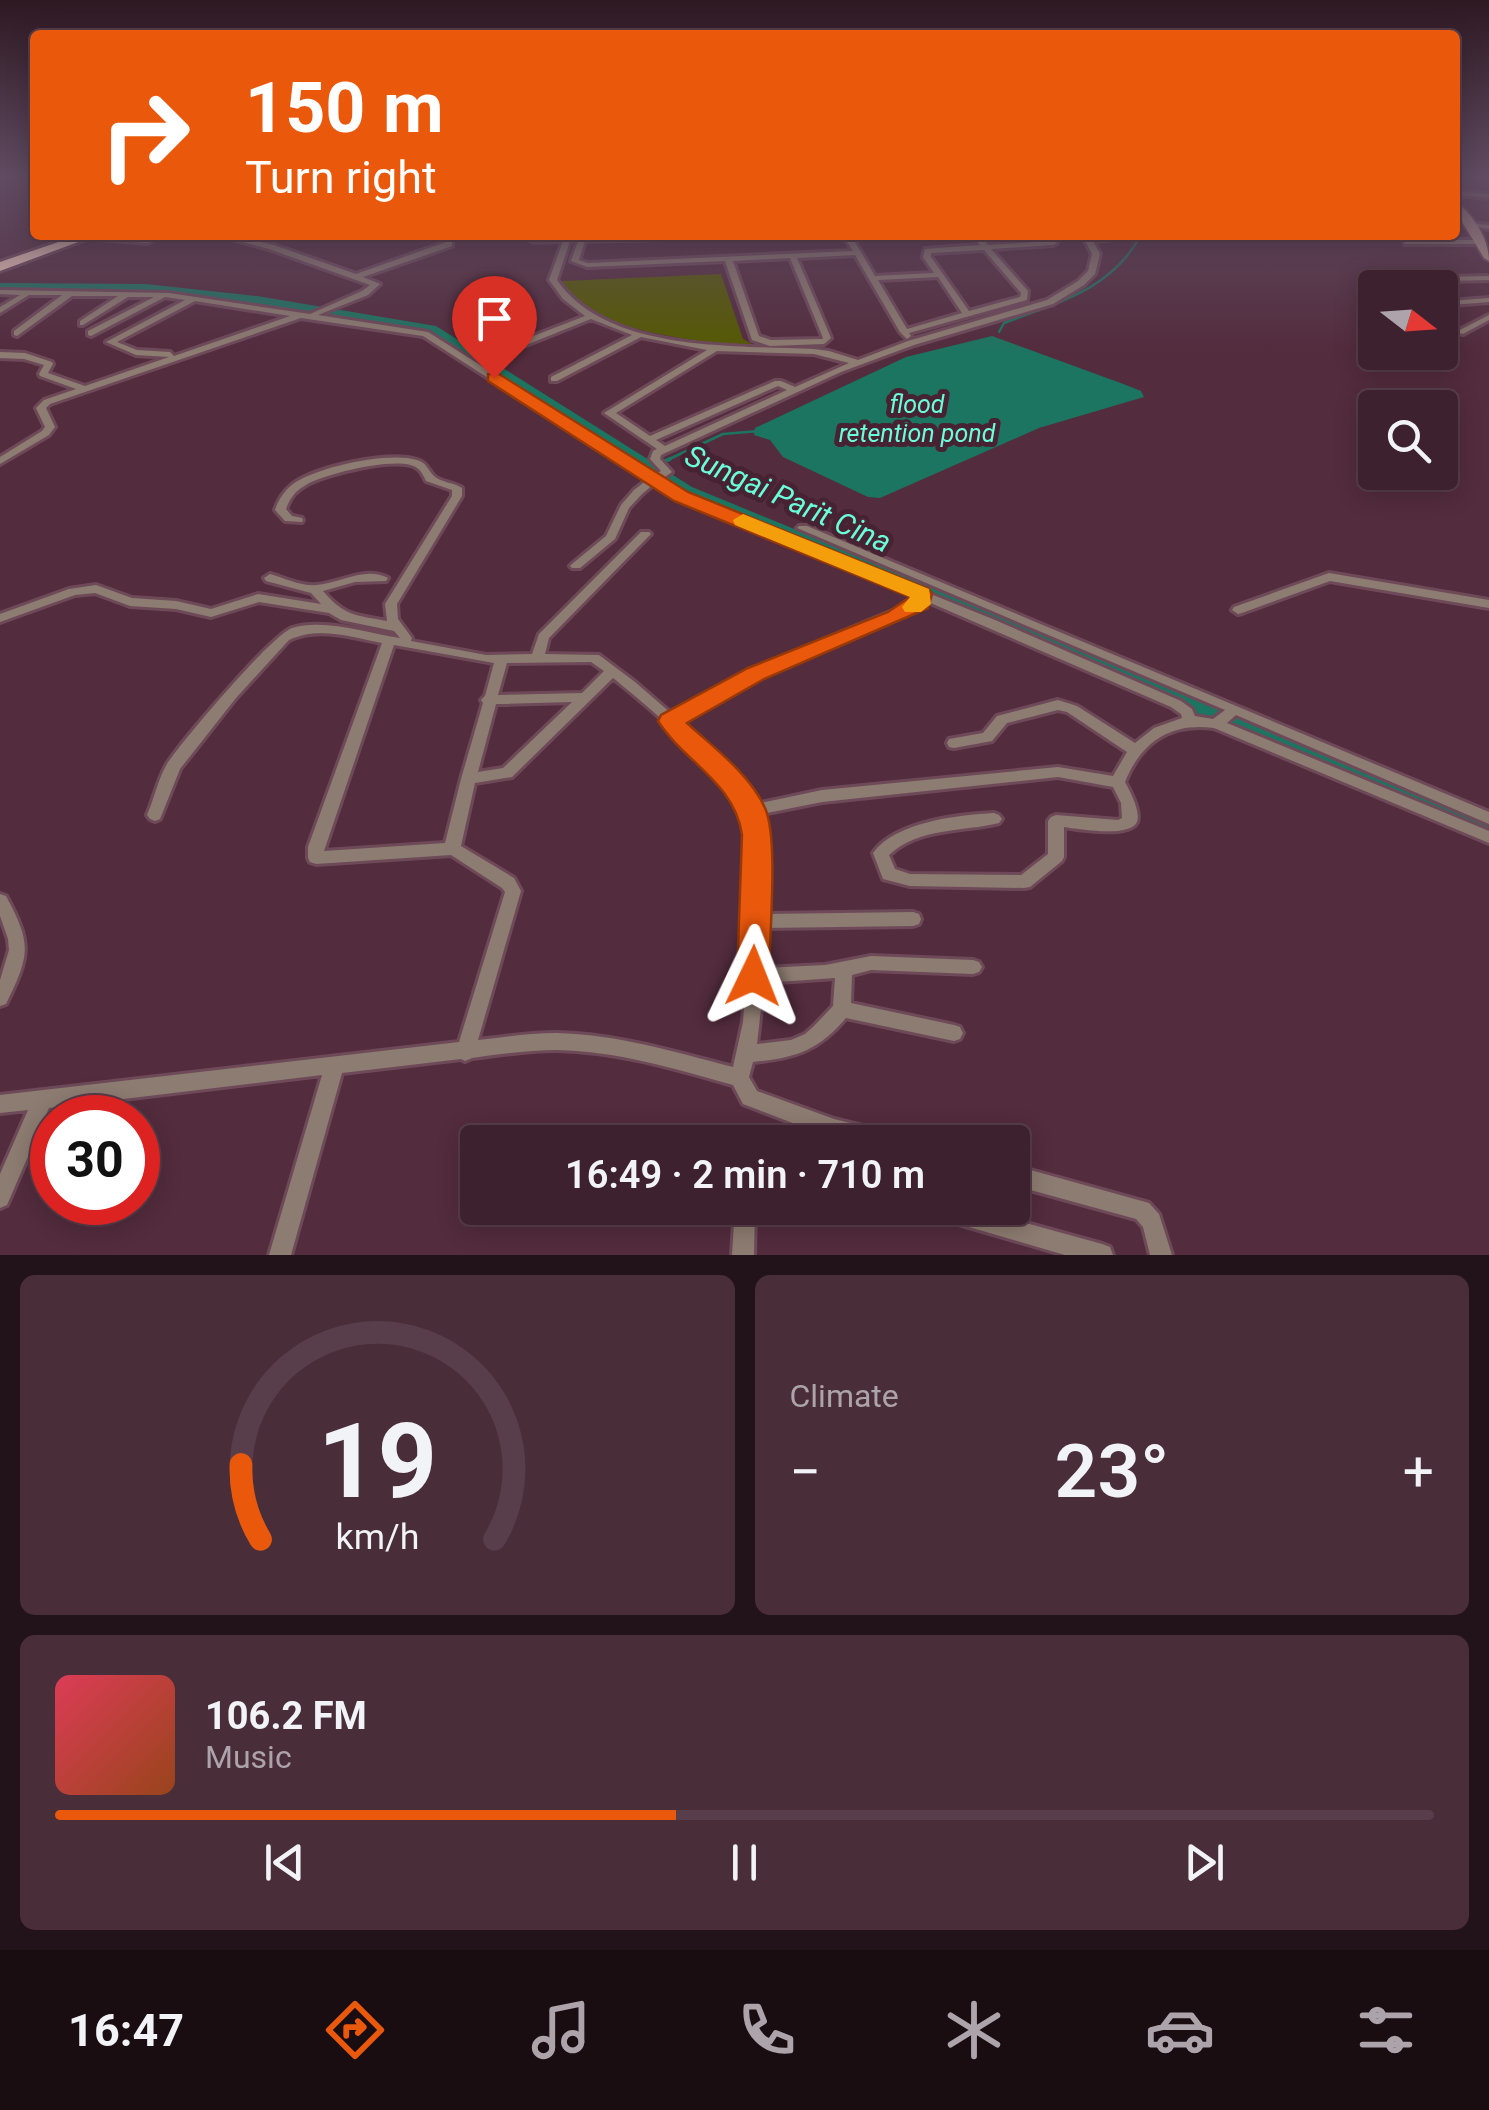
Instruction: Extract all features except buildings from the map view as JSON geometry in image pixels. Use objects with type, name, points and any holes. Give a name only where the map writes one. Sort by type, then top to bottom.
[{"type":"highway","points":[[0,263],[55,240]]},
{"type":"highway","points":[[0,263],[78,240]]},
{"type":"main road","points":[[1473,236],[1489,258]]},
{"type":"street","points":[[128,240],[147,242]]},
{"type":"street","points":[[0,461],[46,434],[50,428],[43,405],[82,388],[314,312],[365,293],[376,284],[242,240]]},
{"type":"street","points":[[567,240],[553,280],[562,293],[592,316],[641,334],[716,348],[830,352],[858,363]]},
{"type":"street","points":[[577,240],[608,240]]},
{"type":"street","points":[[850,240],[911,343]]},
{"type":"street","points":[[904,332],[1026,296],[980,240]]},
{"type":"street","points":[[576,566],[610,537],[618,514],[666,467],[655,459],[663,449],[858,363],[1067,294],[1092,272],[1096,254],[1089,240]]},
{"type":"street","points":[[582,241],[575,261],[587,266],[857,253]]},
{"type":"street","points":[[1408,242],[1477,242]]},
{"type":"street","points":[[968,315],[927,257],[928,251],[1053,243]]},
{"type":"street","points":[[355,276],[449,244]]},
{"type":"street","points":[[728,258],[755,338],[770,343],[824,341],[827,338],[822,321],[792,256]]},
{"type":"street","points":[[873,278],[939,275]]},
{"type":"street","points":[[1458,279],[1489,278]]},
{"type":"street","points":[[0,292],[164,294],[314,312],[438,340],[657,477],[681,496],[922,594],[1176,704],[1204,722],[1489,836]]},
{"type":"street","points":[[0,312],[28,292]]},
{"type":"street","points":[[17,334],[72,292]]},
{"type":"street","points":[[84,323],[129,292]]},
{"type":"street","points":[[91,333],[164,294]]},
{"type":"street","points":[[180,356],[136,352],[110,342],[195,298]]},
{"type":"street","points":[[1458,302],[1489,300]]},
{"type":"street","points":[[513,347],[592,316]]},
{"type":"street","points":[[1460,332],[1489,317]]},
{"type":"street","points":[[554,380],[641,334]]},
{"type":"street","points":[[663,449],[609,413],[716,348]]},
{"type":"street","points":[[0,355],[25,356],[48,364],[43,374],[82,388]]},
{"type":"street","points":[[651,439],[778,383],[795,390]]},
{"type":"street","points":[[298,520],[289,519],[280,510],[282,500],[305,481],[386,461],[414,462],[424,467],[430,479],[457,488],[457,496],[394,595],[390,612],[396,637],[316,847],[316,858],[454,848],[508,882],[513,891],[465,1052]]},
{"type":"street","points":[[803,528],[1489,818]]},
{"type":"street","points":[[537,658],[543,637],[645,534]]},
{"type":"street","points":[[1238,610],[1330,577],[1489,604]]},
{"type":"street","points":[[270,578],[315,590],[354,578],[382,578]]},
{"type":"street","points":[[0,618],[73,592],[96,589],[130,602],[176,604],[212,613],[258,598],[332,610],[396,637]]},
{"type":"street","points":[[315,590],[332,610]]},
{"type":"street","points":[[670,721],[756,673],[896,617],[920,604],[922,594]]},
{"type":"street","points":[[155,814],[173,766],[285,637],[307,628],[396,637],[501,660],[582,655],[594,658],[670,721],[726,775],[753,810],[753,976],[747,1054],[738,1078]]},
{"type":"street","points":[[454,848],[468,779],[501,660]]},
{"type":"street","points":[[468,779],[507,773],[612,671]]},
{"type":"street","points":[[488,700],[584,697]]},
{"type":"street","points":[[954,743],[987,737],[1002,719],[1058,706],[1072,710],[1137,751]]},
{"type":"street","points":[[994,819],[967,820],[889,842],[881,853],[882,862],[889,874],[910,880],[1024,882],[1056,857],[1056,821],[1119,826],[1130,821],[1128,803],[1118,782],[1124,765],[1157,732],[1204,722],[1234,709]]},
{"type":"street","points":[[753,810],[822,796],[1058,772],[1118,782]]},
{"type":"street","points":[[0,901],[16,930],[19,950],[0,998]]},
{"type":"street","points":[[754,921],[913,918]]},
{"type":"street","points":[[753,976],[844,970],[872,964],[973,966]]},
{"type":"street","points":[[747,1054],[789,1050],[819,1038],[842,1009],[844,970]]},
{"type":"street","points":[[842,1009],[954,1033]]},
{"type":"street","points":[[70,1095],[533,1042],[584,1041],[633,1048],[738,1078],[750,1098],[823,1125]]},
{"type":"street","points":[[280,1255],[334,1066]]},
{"type":"street","points":[[0,1104],[30,1100]]},
{"type":"street","points":[[0,1198],[30,1128]]},
{"type":"street","points":[[1030,1180],[1142,1210],[1152,1221],[1161,1255]]},
{"type":"street","points":[[744,1255],[745,1225]]},
{"type":"street","points":[[997,1225],[1102,1255]]},
{"type":"shaded area","points":[[721,274],[743,339],[757,347],[680,338],[619,323],[573,298],[562,281]]},
{"type":"water","name":"flood retention pond","points":[[992,336],[1141,391],[1144,397],[1039,428],[880,498],[868,497],[783,457],[770,440],[754,435],[755,428],[906,357]]},
{"type":"waterway","points":[[999,332],[1004,323],[1064,300],[1099,281],[1115,269],[1138,240]]},
{"type":"waterway","name":"Sungai Parit Cina","points":[[0,287],[146,288],[257,300],[431,329],[685,491],[1489,826]]},
{"type":"waterway","points":[[665,461],[723,434],[759,431]]},
{"type":"waterway","points":[[663,462],[670,459]]},
{"type":"slow traffic","points":[[743,520],[922,594],[920,604],[913,607]]},
{"type":"route","points":[[494,378],[681,496],[922,594],[920,604],[896,617],[756,673],[670,721],[726,775],[753,810],[753,976]]}]
